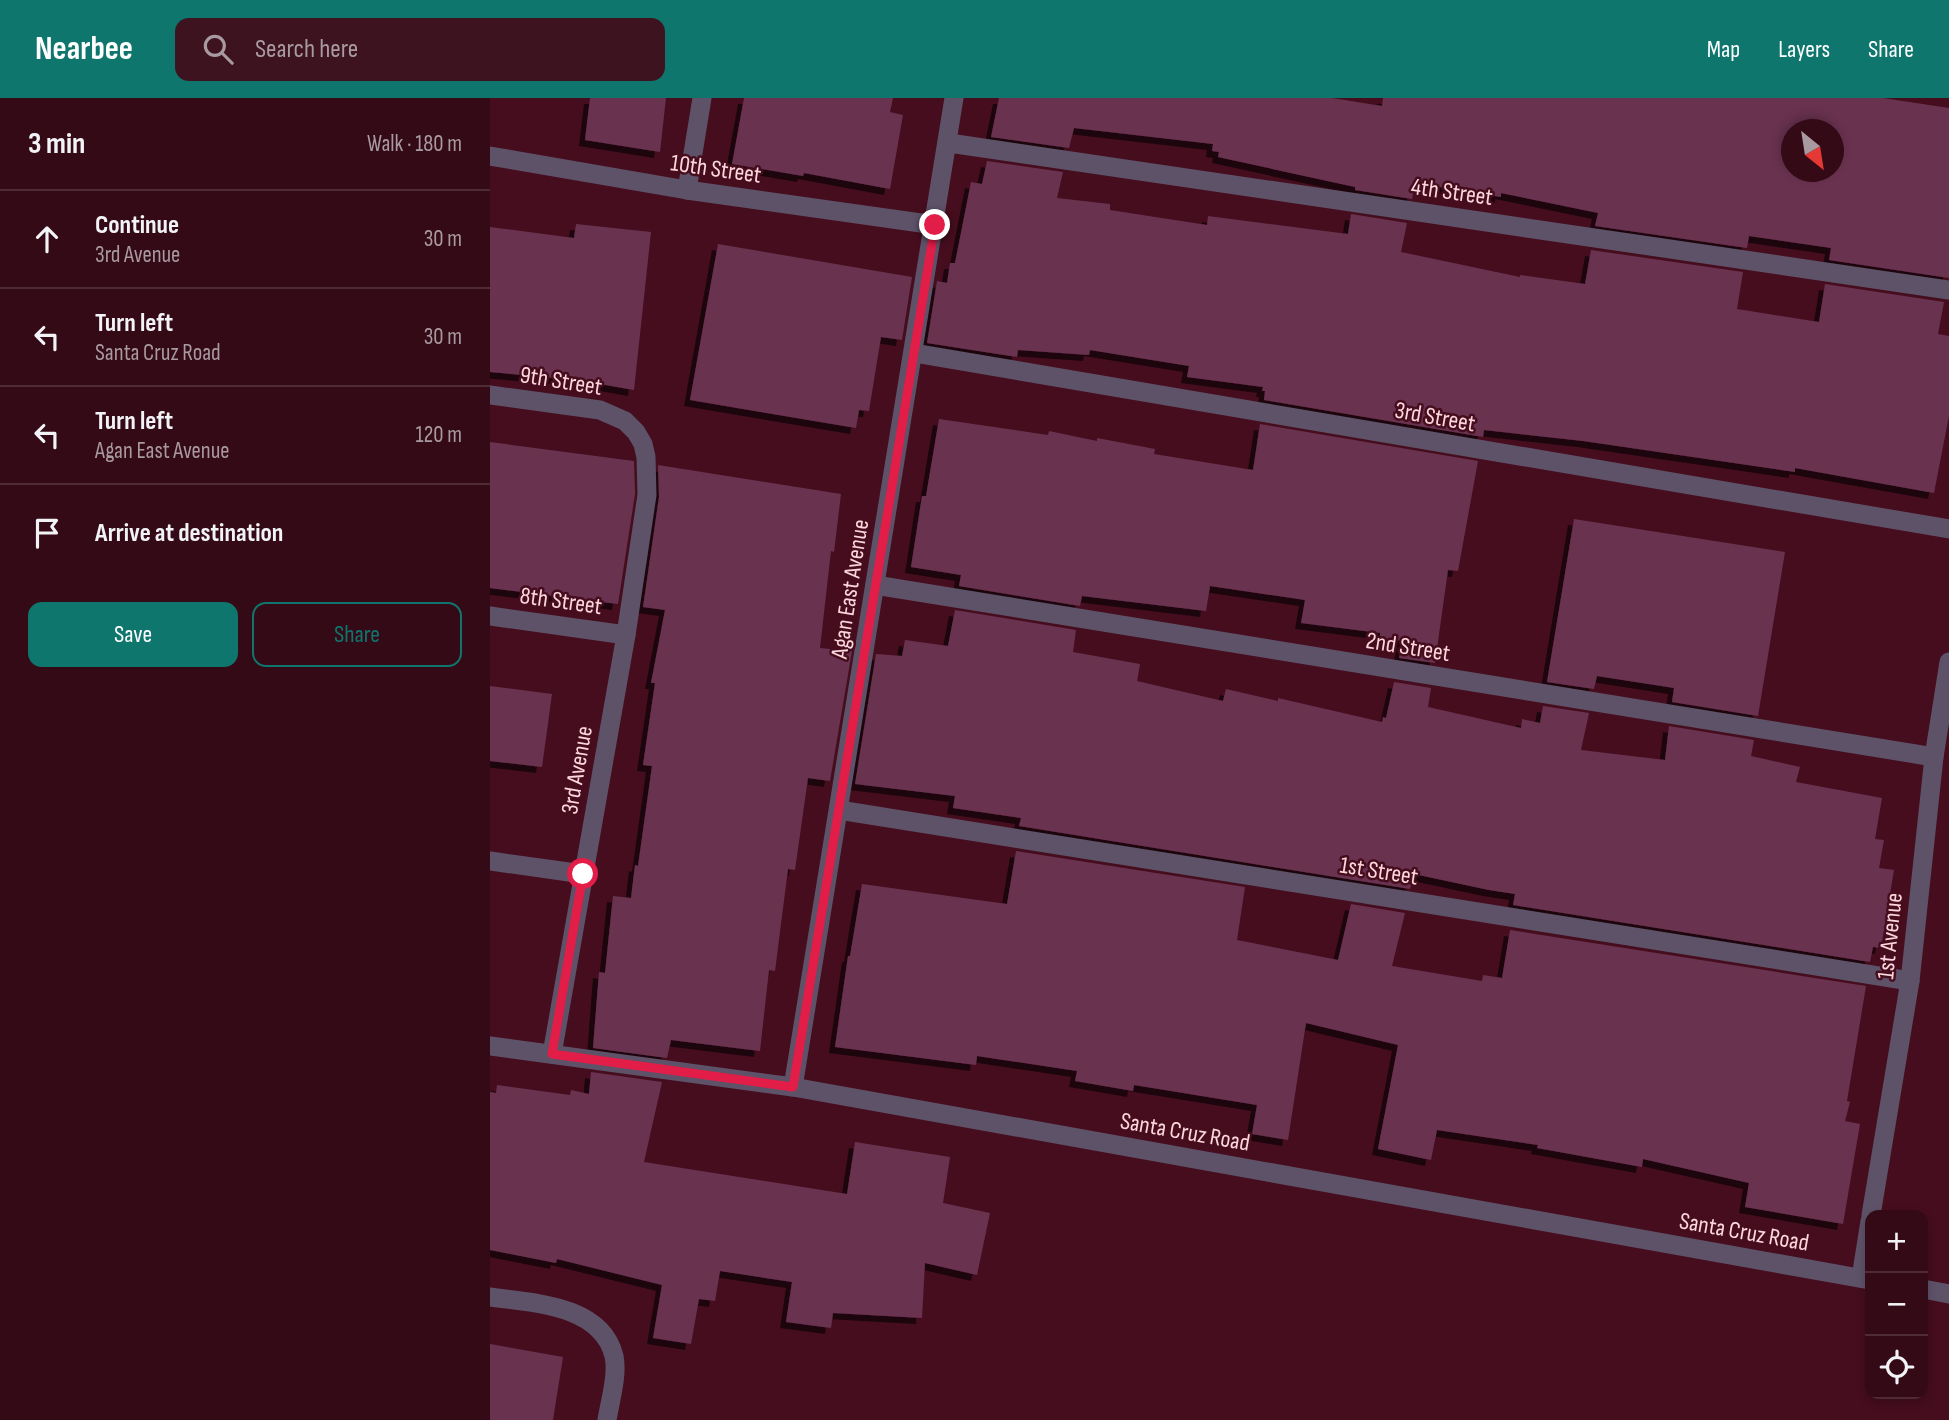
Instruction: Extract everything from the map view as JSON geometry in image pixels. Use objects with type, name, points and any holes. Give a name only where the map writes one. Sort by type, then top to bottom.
[{"type":"street","points":[[687,190],[702,98]]},
{"type":"street","name":"Agan East Avenue","points":[[793,1087],[949,143],[954,98]]},
{"type":"street","name":"4th Street","points":[[949,143],[1949,290]]},
{"type":"street","name":"10th Street","points":[[490,156],[687,190],[935,225]]},
{"type":"street","name":"3rd Street","points":[[914,352],[1949,529]]},
{"type":"street","name":"9th Street","points":[[490,395],[600,411],[625,421],[643,444],[647,495]]},
{"type":"street","name":"3rd Avenue","points":[[552,1054],[626,635],[647,495]]},
{"type":"street","name":"2nd Street","points":[[875,585],[1934,757]]},
{"type":"street","name":"8th Street","points":[[490,616],[626,635]]},
{"type":"street","name":"1st Avenue","points":[[1872,1210],[1910,981],[1934,757],[1949,662]]},
{"type":"street","name":"1st Street","points":[[839,810],[1910,981]]},
{"type":"street","points":[[490,861],[583,874]]},
{"type":"street","name":"Santa Cruz Road","points":[[490,1045],[793,1087],[1865,1279]]},
{"type":"street","points":[[1928,1290],[1949,1294]]},
{"type":"street","points":[[490,1297],[556,1307],[581,1317],[602,1333],[614,1356],[614,1378],[607,1420]]},
{"type":"building","points":[[590,98],[666,98],[660,152],[585,140]]},
{"type":"building","points":[[744,98],[893,98],[890,112],[903,115],[890,189],[804,173],[803,176],[732,164]]},
{"type":"building","points":[[999,98],[1332,98],[1382,106],[1383,98],[1883,98],[1949,108],[1949,278],[1829,260],[1831,248],[1749,236],[1747,248],[1595,226],[1598,213],[1501,193],[1501,197],[1415,183],[1412,199],[1355,190],[1355,187],[1218,157],[1219,152],[1212,151],[1213,144],[1074,128],[1069,148],[991,137]]},
{"type":"building","points":[[987,161],[1063,172],[1057,198],[1110,204],[1110,210],[1207,225],[1208,216],[1348,234],[1351,214],[1407,223],[1401,252],[1520,277],[1585,284],[1591,250],[1743,272],[1737,309],[1819,322],[1825,284],[1944,302],[1938,334],[1949,336],[1949,416],[1934,493],[1795,468],[1795,472],[1583,441],[1484,430],[1483,437],[1264,400],[1263,387],[1187,377],[1189,366],[1090,350],[1089,355],[1018,350],[1017,357],[927,343],[937,281],[947,283],[950,263],[955,263],[971,182],[982,184]]},
{"type":"building","points":[[576,224],[651,232],[634,390],[577,380],[490,372],[490,227],[574,238]]},
{"type":"building","points":[[718,244],[912,277],[902,340],[881,337],[869,411],[859,410],[856,428],[690,400]]},
{"type":"building","points":[[939,419],[1048,435],[1049,431],[1097,441],[1097,438],[1155,449],[1154,454],[1253,470],[1260,424],[1478,461],[1458,571],[1448,570],[1435,663],[1399,658],[1403,641],[1380,638],[1380,633],[1301,623],[1305,600],[1210,586],[1206,611],[1082,596],[1080,606],[959,586],[961,575],[911,567],[922,496],[926,496]]},
{"type":"building","points":[[490,442],[634,461],[635,494],[618,604],[490,588]]},
{"type":"building","points":[[658,465],[841,494],[834,552],[831,551],[820,648],[852,651],[830,781],[808,778],[795,870],[788,869],[775,971],[769,970],[760,1051],[671,1040],[667,1058],[593,1048],[599,972],[605,973],[613,896],[631,898],[652,766],[643,765],[655,683],[651,683],[665,610],[643,607],[659,497]]},
{"type":"building","points":[[1574,519],[1785,552],[1758,716],[1672,702],[1674,688],[1597,676],[1594,689],[1547,682]]},
{"type":"building","points":[[955,610],[1076,630],[1073,652],[1140,664],[1137,681],[1223,701],[1226,689],[1382,722],[1383,717],[1386,718],[1394,682],[1431,688],[1428,707],[1521,728],[1522,719],[1540,723],[1543,706],[1589,713],[1581,750],[1665,760],[1669,726],[1754,740],[1751,756],[1800,767],[1796,782],[1882,798],[1875,839],[1884,840],[1879,868],[1894,870],[1881,948],[1873,947],[1870,962],[1513,905],[1515,894],[1414,874],[1410,889],[1019,826],[1021,818],[953,808],[955,796],[855,784],[876,654],[902,656],[905,640],[948,646]]},
{"type":"building","points":[[490,686],[552,694],[542,767],[490,761]]},
{"type":"building","points":[[1016,851],[1245,887],[1237,940],[1338,960],[1351,904],[1405,913],[1392,966],[1482,981],[1483,975],[1502,978],[1510,930],[1866,986],[1845,1121],[1860,1124],[1843,1224],[1745,1207],[1749,1183],[1643,1159],[1642,1167],[1537,1148],[1538,1145],[1437,1130],[1431,1160],[1378,1149],[1398,1045],[1306,1023],[1288,1140],[1252,1134],[1257,1105],[1134,1085],[1133,1091],[1075,1081],[1077,1071],[977,1056],[976,1065],[835,1047],[862,884],[1007,904]]},
{"type":"building","points":[[591,1072],[662,1082],[644,1162],[847,1194],[855,1142],[950,1157],[943,1203],[990,1213],[977,1275],[925,1263],[922,1318],[833,1313],[831,1328],[786,1322],[792,1282],[720,1271],[715,1301],[699,1299],[691,1344],[653,1338],[662,1285],[557,1259],[556,1263],[490,1250],[490,1092],[496,1093],[497,1085],[570,1095],[571,1090],[589,1094]]},
{"type":"building","points":[[490,1344],[563,1357],[553,1420],[490,1420]]},
{"type":"route","points":[[583,874],[552,1054],[793,1087],[935,225]]}]
